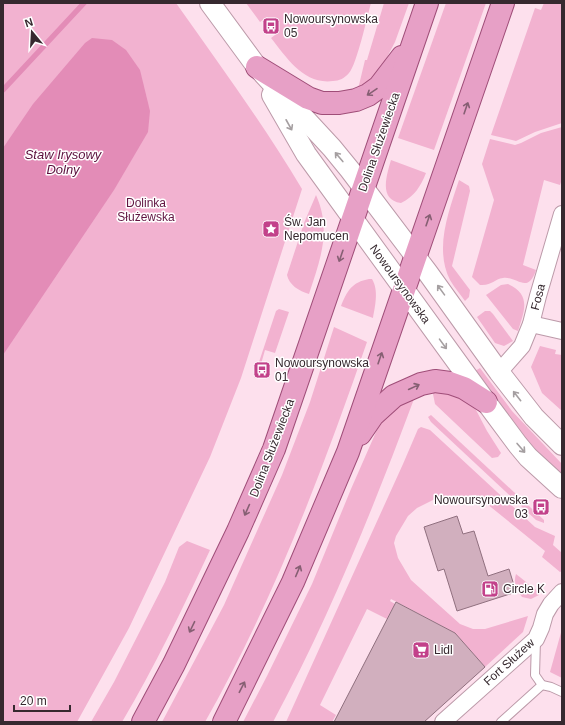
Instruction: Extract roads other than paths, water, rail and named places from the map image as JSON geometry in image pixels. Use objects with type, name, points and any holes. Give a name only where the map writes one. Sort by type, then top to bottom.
[{"type":"main road","name":"Dolina Służewiecka","points":[[143,722],[174,664],[238,531],[274,450],[427,3]]},
{"type":"main road","points":[[224,722],[294,582],[348,452],[503,3]]},
{"type":"main road","points":[[257,67],[308,98],[332,104],[347,102],[368,95],[379,87],[414,40]]},
{"type":"main road","points":[[348,452],[373,414],[394,396],[421,384],[435,381],[450,383],[464,388],[486,402]]},
{"type":"street","name":"Nowoursynowska","points":[[210,3],[257,67],[332,148],[364,188],[499,372],[534,417],[562,445]]},
{"type":"street","name":"Nowoursynowska","points":[[257,67],[306,154],[353,220],[523,451],[562,488]]},
{"type":"street","name":"Fosa","points":[[499,372],[522,346],[531,324],[562,214]]},
{"type":"street","points":[[531,324],[562,331]]},
{"type":"street","name":"Fort Służew","points":[[442,722],[536,639],[545,614],[551,604],[562,592]]},
{"type":"lane","points":[[536,639],[535,675],[542,685],[562,692]]},
{"type":"lane","points":[[501,722],[542,685]]},
{"type":"water","name":"Staw Irysowy Dolny","points":[[92,38],[112,40],[126,50],[140,70],[150,111],[148,132],[114,190],[3,355],[3,148],[33,104],[85,43]]},
{"type":"waterway","points":[[3,90],[84,3]]},
{"type":"place","name":"Nowoursynowska 05","points":[[271,26]]},
{"type":"place","name":"Św. Jan Nepomucen","points":[[271,229]]},
{"type":"place","name":"Nowoursynowska 01","points":[[262,370]]},
{"type":"place","name":"Nowoursynowska 03","points":[[541,507]]},
{"type":"place","name":"Circle K","points":[[490,589]]},
{"type":"place","name":"Lidl","points":[[421,650]]},
{"type":"park label","name":"Dolinka Służewska","points":[[146,210]]}]
